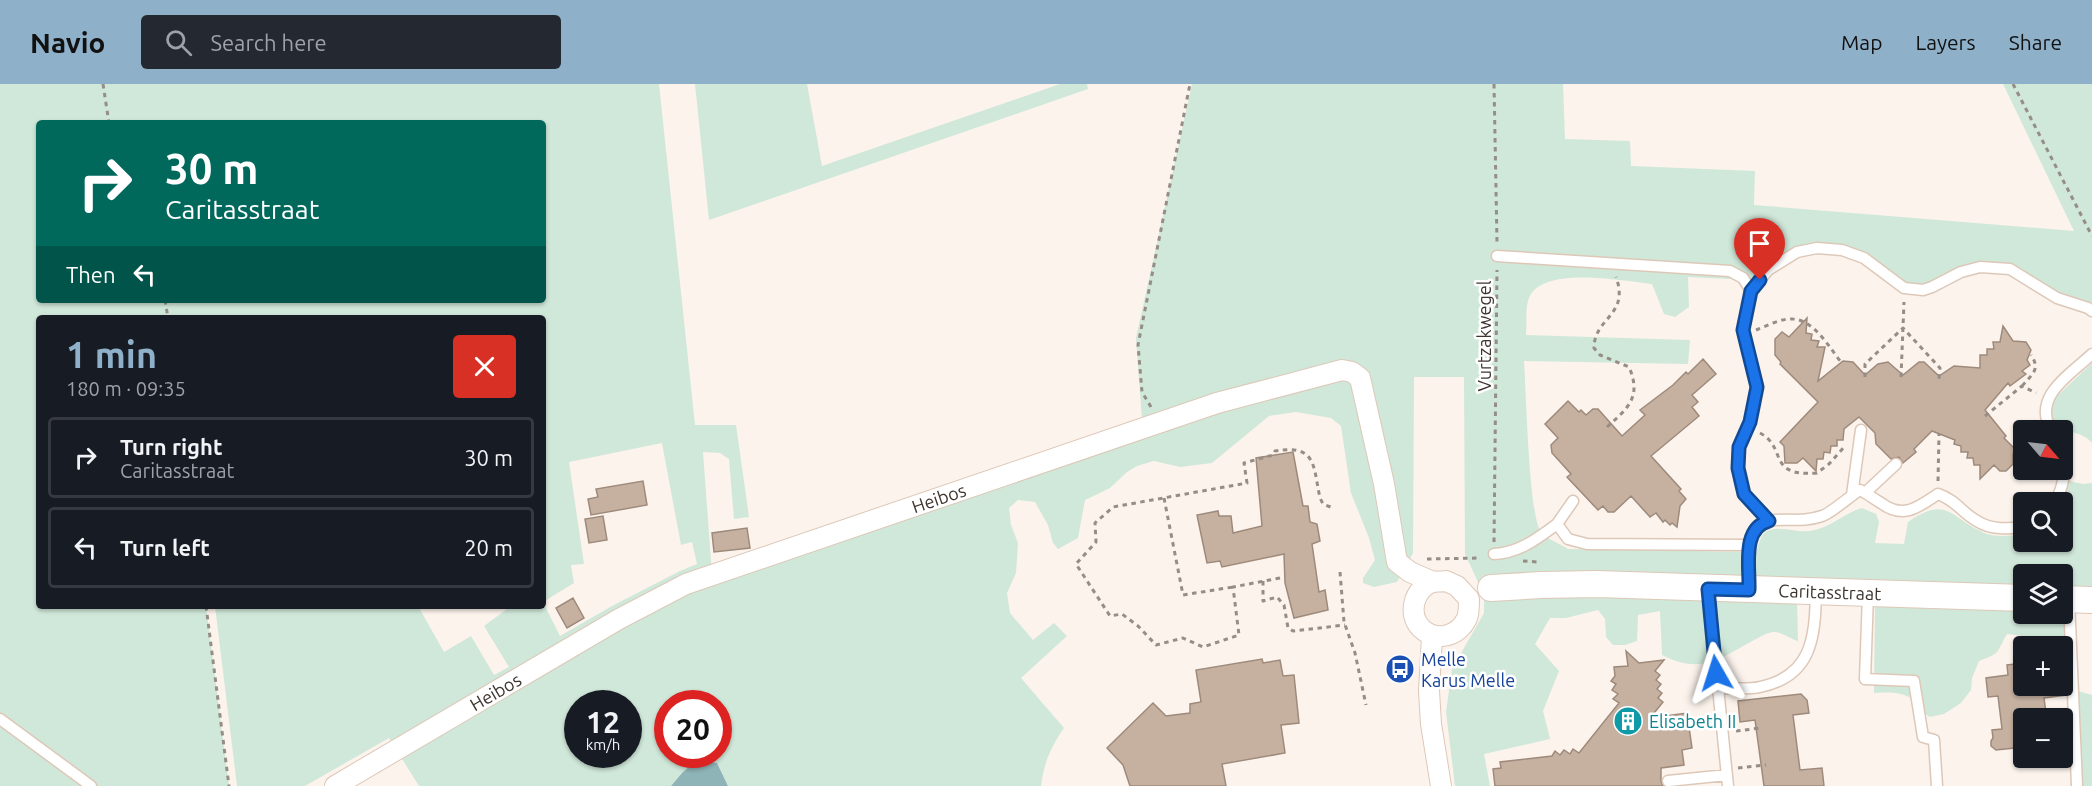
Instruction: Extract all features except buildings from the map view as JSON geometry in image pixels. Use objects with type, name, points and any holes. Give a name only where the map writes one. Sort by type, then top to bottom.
[{"type":"street","name":"Heibos","points":[[335,786],[619,619],[686,585],[1217,403],[1342,370],[1352,372],[1360,378],[1384,484],[1397,562],[1410,572],[1432,582]]},
{"type":"street","points":[[1446,581],[1480,594],[1455,633],[1443,637],[1432,636],[1421,628],[1414,616],[1414,601],[1420,590],[1432,582],[1446,581]]},
{"type":"street","name":"Caritasstraat","points":[[1480,594],[1541,585],[1597,584],[2013,598]]},
{"type":"street","points":[[1432,636],[1429,691],[1431,724],[1441,786]]},
{"type":"lane","points":[[1769,521],[1744,494],[1738,468],[1739,447],[1748,427],[1757,387],[1743,330],[1751,291],[1768,270],[1797,252],[1817,248],[1842,250],[1864,258],[1904,288],[1923,290],[1961,272],[1980,267],[2010,269],[2057,298],[2092,311]]},
{"type":"lane","points":[[1497,256],[1730,271],[1743,278],[1751,291]]},
{"type":"lane","points":[[2045,420],[2048,399],[2058,383],[2092,354]]},
{"type":"lane","points":[[1852,495],[1861,430]]},
{"type":"lane","points":[[1866,492],[1896,464]]},
{"type":"lane","points":[[1749,590],[1749,545],[1754,531],[1769,521],[1796,521],[1825,516],[1860,490],[1883,505],[1898,511],[1914,510],[1938,494],[1950,499],[1977,521],[2006,530],[2013,529]]},
{"type":"lane","points":[[1494,554],[1508,553],[1531,542],[1557,524],[1561,515],[1573,501]]},
{"type":"lane","points":[[1557,524],[1568,539],[1587,544],[1749,545]]},
{"type":"lane","points":[[1668,782],[1727,777],[1708,589]]},
{"type":"lane","points":[[1718,688],[1758,688],[1778,682],[1793,674],[1806,657],[1812,635],[1815,592]]},
{"type":"lane","points":[[1868,594],[1865,679],[1914,681],[1923,737],[1934,740],[1937,786]]},
{"type":"lane","points":[[2074,600],[2077,786]]},
{"type":"lane","points":[[0,718],[91,786]]},
{"type":"path","points":[[103,84],[109,120]]},
{"type":"path","points":[[1163,422],[1142,392],[1138,345],[1190,84]]},
{"type":"path","name":"Vurtzakwegel","points":[[1494,84],[1497,256],[1494,554]]},
{"type":"path","points":[[2013,84],[2092,236]]},
{"type":"path","points":[[1606,264],[1615,275],[1620,296],[1609,318],[1594,337],[1594,348],[1600,355],[1629,367],[1634,386],[1633,398],[1628,408],[1607,427]]},
{"type":"path","points":[[1901,377],[1904,288]]},
{"type":"path","points":[[1743,335],[1791,318],[1815,330],[1841,362]]},
{"type":"path","points":[[1865,376],[1864,364],[1903,328]]},
{"type":"path","points":[[1903,328],[1940,368],[1939,379]]},
{"type":"path","points":[[1985,416],[2022,386],[2036,369],[2036,363],[2031,355]]},
{"type":"path","points":[[2022,386],[2048,399]]},
{"type":"path","points":[[1748,427],[1766,436],[1773,443],[1778,459],[1783,465],[1796,472],[1809,474],[1817,473],[1829,464],[1861,430]]},
{"type":"path","points":[[1938,494],[1939,434]]},
{"type":"path","points":[[1233,587],[1239,635],[1203,647],[1183,638],[1156,645],[1138,626],[1122,614],[1110,616],[1076,564],[1096,542],[1095,523],[1113,507],[1247,483],[1244,463],[1273,455],[1275,451],[1293,448],[1302,451],[1311,459],[1320,498],[1323,504],[1333,508]]},
{"type":"path","points":[[1164,498],[1183,595],[1280,578]]},
{"type":"path","points":[[1340,572],[1345,625],[1355,653],[1365,705]]},
{"type":"path","points":[[1263,581],[1263,601],[1277,597],[1284,605],[1288,628],[1293,631],[1345,625]]},
{"type":"path","points":[[206,609],[229,786]]},
{"type":"path","points":[[1723,732],[1761,728]]},
{"type":"path","points":[[1727,777],[1766,765]]},
{"type":"green space","points":[[0,84],[659,84],[695,425],[736,425],[749,517],[734,519],[729,459],[720,453],[703,452],[712,574],[1142,420],[1136,338],[1192,84],[1563,84],[1565,139],[1630,141],[1631,166],[1755,171],[1754,205],[2074,231],[2003,84],[2092,84],[2092,304],[2088,305],[2063,297],[1997,264],[1930,286],[1902,284],[1835,245],[1771,262],[1750,280],[1688,277],[1689,307],[1675,317],[1664,314],[1652,284],[1604,278],[1566,278],[1550,281],[1537,288],[1528,302],[1526,335],[1690,340],[1688,364],[1524,361],[1531,478],[1537,521],[1543,535],[1568,549],[1756,552],[1761,538],[1767,531],[1777,529],[1810,531],[1831,524],[1862,508],[1876,514],[1879,522],[1875,543],[1904,544],[1908,522],[1921,514],[1940,509],[1948,511],[1987,534],[2013,535],[2013,552],[2073,552],[2073,492],[2066,492],[2069,481],[2092,483],[2092,593],[2073,592],[2073,564],[2013,564],[2013,624],[2068,624],[2066,636],[2007,634],[1997,652],[1979,661],[1972,678],[1971,690],[1961,703],[1944,714],[1930,717],[1913,699],[1902,694],[1874,693],[1875,607],[1797,602],[1798,641],[1779,633],[1770,632],[1720,658],[1699,664],[1688,664],[1662,655],[1660,611],[1638,615],[1637,641],[1625,645],[1613,645],[1606,637],[1605,619],[1598,610],[1566,618],[1550,618],[1535,644],[1559,671],[1543,711],[1550,739],[1484,754],[1490,786],[1455,786],[1446,712],[1452,669],[1484,613],[1484,595],[1465,554],[1464,377],[1414,377],[1413,553],[1397,582],[1374,587],[1363,583],[1363,578],[1375,560],[1351,493],[1341,426],[1331,418],[1296,412],[1269,416],[1212,463],[1180,467],[1154,461],[1137,466],[1110,488],[1085,500],[1078,538],[1058,549],[1053,543],[1048,525],[1035,502],[1018,500],[1009,508],[1011,525],[1018,543],[1016,573],[1007,593],[1010,613],[1033,640],[1054,623],[1067,636],[1021,678],[1064,728],[1049,755],[1041,786],[728,786],[719,768],[732,768],[732,690],[654,690],[654,768],[700,768],[682,773],[671,786],[419,786],[389,738],[305,786],[237,786],[215,609],[420,609],[444,652],[471,636],[494,675],[509,667],[484,626],[507,609],[546,608],[560,636],[612,606],[697,564],[692,542],[681,545],[662,443],[569,462],[584,564],[571,565],[574,583],[546,600],[546,315],[36,315],[36,609],[206,609],[229,786],[0,786]]},
{"type":"green space","points":[[695,84],[807,84],[822,166],[1060,84],[1087,84],[1088,89],[709,220]]},
{"type":"green space","points":[[2092,363],[2092,443],[2073,433],[2073,420],[2051,420],[2050,415],[2055,398]]},
{"type":"green space","points":[[2078,691],[2092,695],[2092,786],[2078,786]]},
{"type":"water","points":[[688,768],[719,768],[728,786],[671,786]]},
{"type":"place","name":"Melle Karus Melle","points":[[1400,669]]},
{"type":"place","name":"Elisabeth II","points":[[1628,721]]},
{"type":"route","points":[[1716,673],[1708,589],[1749,590],[1749,545],[1754,531],[1769,521],[1744,494],[1738,468],[1739,447],[1750,422],[1757,387],[1743,330],[1751,291],[1760,280]]}]
